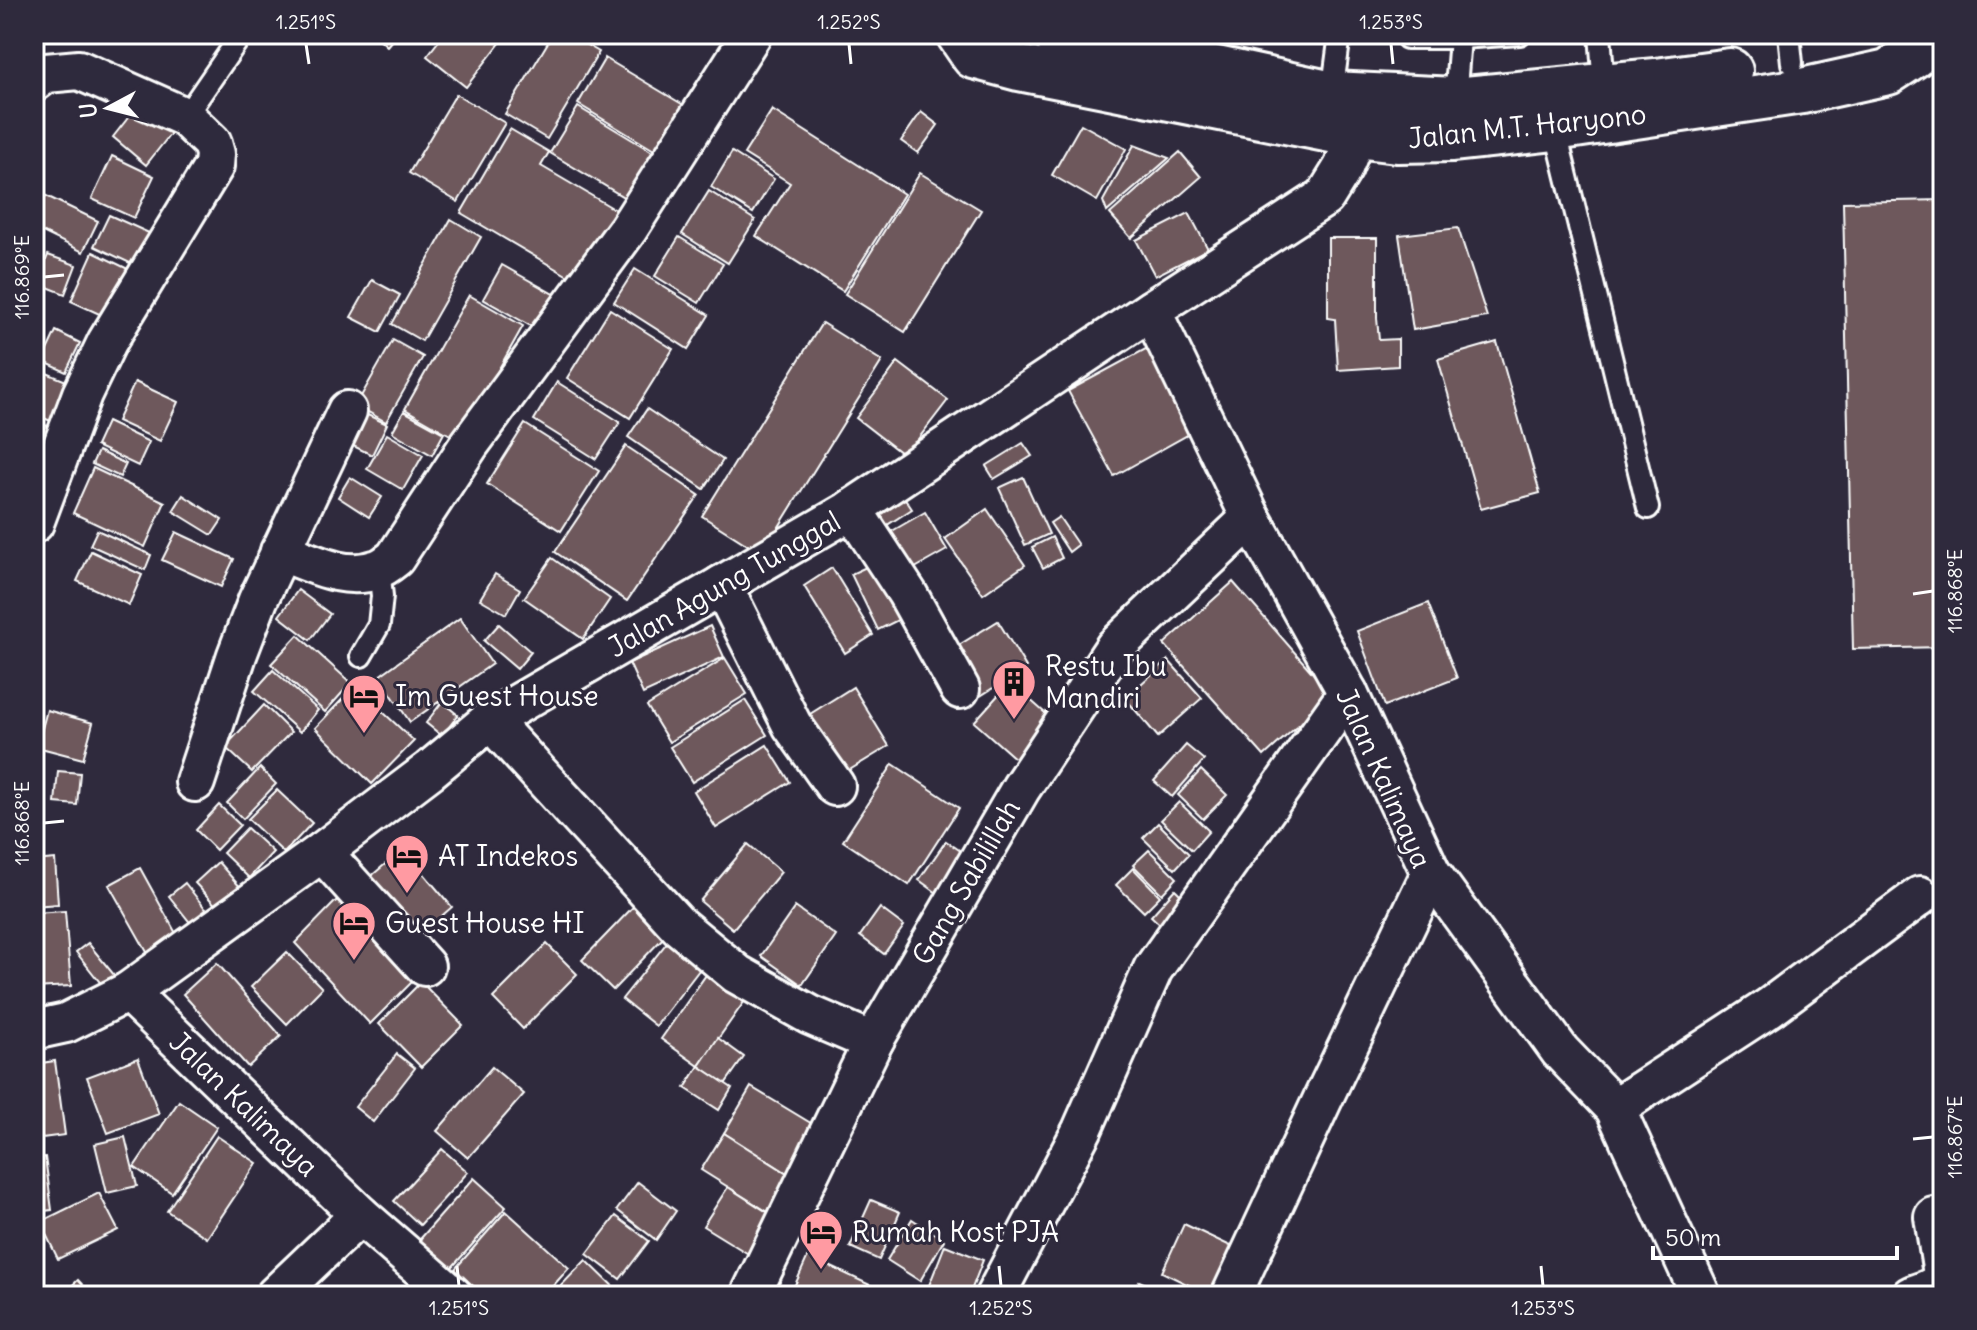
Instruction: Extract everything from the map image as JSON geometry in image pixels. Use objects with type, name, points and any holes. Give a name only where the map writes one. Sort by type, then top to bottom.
[{"type":"main road","name":"Jalan M.T. Haryono","points":[[959,34],[974,56],[1019,68],[1353,108],[1604,86],[1790,49],[1928,54]]},
{"type":"main road","name":"Jalan M.T. Haryono","points":[[1055,34],[1353,108],[1397,140],[1453,139],[1555,128],[1802,91],[1888,72],[1928,54]]},
{"type":"street","points":[[280,551],[336,572],[359,573],[379,569],[395,558],[469,445],[628,229],[752,34]]},
{"type":"street","points":[[34,82],[46,73],[79,70],[185,117],[212,143],[215,154],[214,166],[107,342],[82,394],[34,523]]},
{"type":"street","name":"Jalan Agung Tunggal","points":[[34,1030],[66,1023],[128,992],[322,852],[490,720],[852,509],[1325,197],[1337,179],[1353,108]]},
{"type":"street","name":"Jalan Kalimaya","points":[[1151,310],[1251,518],[1348,693],[1431,873],[1231,1296]]},
{"type":"street","points":[[195,782],[237,655],[280,551],[347,411]]},
{"type":"street","points":[[852,509],[907,593],[960,689]]},
{"type":"street","name":"Gang Sabilillah","points":[[750,1296],[873,1042],[1021,788],[1115,647],[1251,518]]},
{"type":"street","points":[[722,585],[792,725],[835,786]]},
{"type":"street","points":[[995,1296],[1082,1130],[1153,969],[1348,693]]},
{"type":"street","points":[[490,720],[679,926],[737,974],[810,1015],[873,1042]]},
{"type":"street","points":[[322,852],[425,966]]},
{"type":"street","points":[[1431,873],[1560,1051],[1615,1108],[1701,1296]]},
{"type":"street","points":[[1615,1108],[1770,1007],[1920,896]]},
{"type":"street","name":"Jalan Kalimaya","points":[[128,992],[360,1215],[453,1296]]},
{"type":"street","points":[[275,1296],[360,1215]]},
{"type":"street","points":[[1911,1296],[1941,1282],[1943,1274],[1934,1217]]},
{"type":"lane","points":[[185,117],[242,34]]},
{"type":"lane","points":[[1340,34],[1353,108]]},
{"type":"lane","points":[[1407,38],[1520,34]]},
{"type":"lane","points":[[1600,34],[1604,86]]},
{"type":"lane","points":[[1455,100],[1460,38]]},
{"type":"lane","points":[[1555,128],[1648,508]]},
{"type":"lane","points":[[361,656],[379,625],[382,596],[379,569]]},
{"type":"building","points":[[34,34],[49,34],[34,53]]},
{"type":"building","points":[[374,34],[397,34],[387,46]]},
{"type":"building","points":[[444,34],[507,34],[466,87],[427,56]]},
{"type":"building","points":[[553,34],[568,34],[599,52],[547,139],[505,114]]},
{"type":"building","points":[[605,58],[692,110],[664,156],[578,104]]},
{"type":"building","points":[[456,94],[505,123],[458,202],[409,173]]},
{"type":"building","points":[[139,104],[172,132],[146,165],[113,137]]},
{"type":"building","points":[[578,107],[664,159],[637,205],[550,153]]},
{"type":"building","points":[[772,110],[904,194],[843,291],[756,236],[790,183],[744,154]]},
{"type":"building","points":[[921,112],[938,125],[918,153],[901,141]]},
{"type":"building","points":[[1081,124],[1126,149],[1097,201],[1052,175]]},
{"type":"building","points":[[510,129],[549,152],[541,166],[621,213],[580,283],[461,213]]},
{"type":"building","points":[[1134,145],[1169,158],[1107,212],[1103,201]]},
{"type":"building","points":[[732,152],[774,179],[753,213],[711,187]]},
{"type":"building","points":[[1180,152],[1201,177],[1131,238],[1110,214]]},
{"type":"building","points":[[112,156],[154,176],[134,218],[92,199]]},
{"type":"building","points":[[920,173],[981,210],[905,332],[845,294]]},
{"type":"building","points":[[34,190],[98,221],[83,252],[34,228]]},
{"type":"building","points":[[709,191],[755,220],[728,263],[682,234]]},
{"type":"building","points":[[1943,200],[1943,647],[1853,649],[1843,202]]},
{"type":"building","points":[[1189,213],[1208,249],[1155,276],[1136,240]]},
{"type":"building","points":[[109,215],[149,233],[134,265],[94,246]]},
{"type":"building","points":[[451,219],[481,237],[422,341],[392,324]]},
{"type":"building","points":[[1458,228],[1487,317],[1413,330],[1399,235]]},
{"type":"building","points":[[679,237],[723,264],[699,303],[655,276]]},
{"type":"building","points":[[1328,238],[1377,238],[1379,340],[1398,339],[1398,366],[1338,370],[1335,319],[1328,318]]},
{"type":"building","points":[[93,252],[130,270],[108,318],[71,301]]},
{"type":"building","points":[[48,255],[76,265],[65,294],[37,283]]},
{"type":"building","points":[[502,265],[562,299],[543,333],[483,299]]},
{"type":"building","points":[[635,269],[709,315],[688,349],[614,302]]},
{"type":"building","points":[[372,280],[400,295],[380,332],[351,317]]},
{"type":"building","points":[[469,295],[523,326],[459,440],[405,409]]},
{"type":"building","points":[[610,309],[673,349],[630,418],[567,378]]},
{"type":"building","points":[[822,323],[882,361],[762,554],[702,516]]},
{"type":"building","points":[[56,331],[80,343],[66,372],[42,361]]},
{"type":"building","points":[[393,340],[423,357],[386,422],[356,405]]},
{"type":"building","points":[[1497,342],[1540,493],[1481,509],[1438,359]]},
{"type":"building","points":[[1153,345],[1198,429],[1114,476],[1068,391]]},
{"type":"building","points":[[898,362],[948,400],[905,456],[856,418]]},
{"type":"building","points":[[34,368],[69,382],[53,422],[34,414]]},
{"type":"building","points":[[135,382],[178,402],[160,441],[117,421]]},
{"type":"building","points":[[557,382],[620,422],[596,459],[534,420]]},
{"type":"building","points":[[647,409],[723,460],[704,489],[628,437]]},
{"type":"building","points":[[404,411],[444,433],[432,455],[392,432]]},
{"type":"building","points":[[361,412],[387,424],[372,455],[347,443]]},
{"type":"building","points":[[34,421],[58,430],[49,453],[34,448]]},
{"type":"building","points":[[107,422],[149,442],[138,466],[96,446]]},
{"type":"building","points":[[525,424],[599,471],[561,531],[487,484]]},
{"type":"building","points":[[387,434],[423,455],[403,490],[367,469]]},
{"type":"building","points":[[1023,443],[1032,456],[994,479],[986,466]]},
{"type":"building","points":[[626,446],[699,495],[627,601],[555,552]]},
{"type":"building","points":[[98,451],[126,464],[120,477],[92,464]]},
{"type":"building","points":[[93,468],[165,502],[145,547],[73,513]]},
{"type":"building","points":[[350,477],[382,497],[369,517],[338,497]]},
{"type":"building","points":[[1023,477],[1049,534],[1025,545],[999,488]]},
{"type":"building","points":[[900,491],[912,509],[881,529],[870,512]]},
{"type":"building","points":[[183,495],[222,520],[212,535],[173,511]]},
{"type":"building","points":[[987,509],[1025,565],[983,594],[945,539]]},
{"type":"building","points":[[925,512],[947,550],[908,572],[887,534]]},
{"type":"building","points":[[1059,517],[1078,545],[1069,552],[1050,523]]},
{"type":"building","points":[[97,530],[151,555],[145,570],[90,545]]},
{"type":"building","points":[[176,532],[234,559],[221,587],[162,560]]},
{"type":"building","points":[[1052,537],[1062,558],[1043,568],[1032,547]]},
{"type":"building","points":[[91,551],[142,575],[129,605],[77,581]]},
{"type":"building","points":[[552,558],[610,599],[583,639],[524,598]]},
{"type":"building","points":[[875,563],[902,618],[878,630],[851,574]]},
{"type":"building","points":[[832,568],[873,635],[845,653],[804,586]]},
{"type":"building","points":[[495,574],[520,589],[506,614],[480,599]]},
{"type":"building","points":[[1233,582],[1332,695],[1264,756],[1164,644]]},
{"type":"building","points":[[298,590],[330,614],[310,640],[279,616]]},
{"type":"building","points":[[1428,603],[1457,678],[1385,706],[1357,631]]},
{"type":"building","points":[[460,618],[492,664],[410,722],[379,676]]},
{"type":"building","points":[[998,621],[1026,667],[974,700],[946,653]]},
{"type":"building","points":[[499,624],[531,652],[517,669],[484,641]]},
{"type":"building","points":[[710,626],[724,657],[643,694],[629,663]]},
{"type":"building","points":[[298,635],[351,683],[325,712],[271,664]]},
{"type":"building","points":[[725,658],[747,694],[669,742],[647,706]]},
{"type":"building","points":[[1168,660],[1202,698],[1158,737],[1125,698]]},
{"type":"building","points":[[273,670],[318,710],[300,732],[254,691]]},
{"type":"building","name":"Restu Ibu Mandiri","points":[[1010,682],[1053,720],[1017,760],[974,722]]},
{"type":"building","name":"Im Guest House","points":[[355,686],[414,741],[372,784],[315,728]]},
{"type":"building","points":[[853,687],[889,746],[838,777],[802,719]]},
{"type":"building","points":[[745,700],[767,735],[692,782],[670,747]]},
{"type":"building","points":[[442,702],[458,715],[442,736],[426,723]]},
{"type":"building","points":[[264,705],[291,732],[252,772],[225,747]]},
{"type":"building","points":[[47,710],[93,723],[83,759],[37,747]]},
{"type":"building","points":[[767,745],[790,782],[716,828],[694,791]]},
{"type":"building","points":[[1186,745],[1204,760],[1172,797],[1154,781]]},
{"type":"building","points":[[893,764],[959,808],[909,885],[843,841]]},
{"type":"building","points":[[260,768],[276,784],[243,819],[227,803]]},
{"type":"building","points":[[1201,770],[1227,795],[1203,819],[1178,795]]},
{"type":"building","points":[[58,771],[80,773],[77,805],[55,803]]},
{"type":"building","points":[[34,774],[41,775],[35,803],[34,803]]},
{"type":"building","points":[[277,790],[312,823],[284,853],[248,819]]},
{"type":"building","points":[[1179,802],[1209,831],[1192,850],[1161,820]]},
{"type":"building","points":[[219,805],[240,825],[216,850],[196,830]]},
{"type":"building","points":[[1158,823],[1189,854],[1175,869],[1143,838]]},
{"type":"building","points":[[247,828],[273,852],[249,878],[223,853]]},
{"type":"building","points":[[946,841],[971,858],[944,898],[919,880]]},
{"type":"building","points":[[748,844],[781,872],[733,929],[700,901]]},
{"type":"building","name":"AT Indekos","points":[[403,849],[452,907],[413,941],[363,883]]},
{"type":"building","points":[[1149,850],[1177,878],[1162,894],[1133,865]]},
{"type":"building","points":[[55,859],[58,904],[34,906],[34,861]]},
{"type":"building","points":[[218,862],[242,889],[220,910],[195,883]]},
{"type":"building","points":[[140,868],[178,937],[148,954],[109,885]]},
{"type":"building","points":[[1133,868],[1160,896],[1144,912],[1116,885]]},
{"type":"building","points":[[185,883],[212,917],[196,930],[169,896]]},
{"type":"building","points":[[1175,889],[1189,903],[1165,929],[1151,916]]},
{"type":"building","name":"Guest House HI","points":[[337,900],[412,982],[370,1024],[295,943]]},
{"type":"building","points":[[634,906],[665,936],[613,990],[582,960]]},
{"type":"building","points":[[795,907],[836,936],[802,985],[761,956]]},
{"type":"building","points":[[880,908],[904,926],[884,954],[860,936]]},
{"type":"building","points":[[65,911],[71,986],[34,988],[34,913]]},
{"type":"building","points":[[673,935],[706,961],[656,1026],[622,999]]},
{"type":"building","points":[[88,943],[115,976],[103,986],[76,952]]},
{"type":"building","points":[[547,944],[577,974],[523,1029],[493,998]]},
{"type":"building","points":[[287,952],[322,988],[287,1024],[251,987]]},
{"type":"building","points":[[217,963],[281,1036],[248,1067],[183,994]]},
{"type":"building","points":[[713,965],[751,992],[699,1066],[661,1039]]},
{"type":"building","points":[[421,982],[463,1025],[421,1067],[379,1024]]},
{"type":"building","points":[[718,1038],[744,1057],[725,1084],[699,1066]]},
{"type":"building","points":[[397,1054],[415,1068],[373,1122],[355,1107]]},
{"type":"building","points":[[138,1058],[159,1114],[108,1133],[87,1077]]},
{"type":"building","points":[[55,1061],[65,1135],[34,1139],[34,1064]]},
{"type":"building","points":[[699,1066],[732,1088],[719,1110],[685,1088]]},
{"type":"building","points":[[492,1067],[524,1094],[468,1158],[437,1131]]},
{"type":"building","points":[[751,1087],[819,1128],[790,1175],[724,1133]]},
{"type":"building","points":[[179,1101],[217,1127],[172,1193],[134,1167]]},
{"type":"building","points":[[724,1133],[790,1175],[768,1212],[701,1170]]},
{"type":"building","points":[[217,1136],[257,1163],[207,1238],[167,1211]]},
{"type":"building","points":[[125,1137],[137,1186],[107,1193],[95,1144]]},
{"type":"building","points":[[442,1149],[468,1172],[420,1225],[394,1201]]},
{"type":"building","points":[[45,1157],[52,1210],[34,1212],[34,1158]]},
{"type":"building","points":[[474,1178],[506,1207],[446,1274],[414,1246]]},
{"type":"building","points":[[638,1182],[676,1211],[656,1240],[617,1210]]},
{"type":"building","points":[[728,1187],[775,1217],[750,1255],[703,1226]]},
{"type":"building","points":[[99,1193],[118,1230],[58,1259],[40,1222]]},
{"type":"building","points":[[871,1200],[900,1212],[879,1260],[850,1247]]},
{"type":"building","points":[[506,1211],[569,1268],[544,1296],[484,1296],[455,1269]]},
{"type":"building","points":[[616,1216],[649,1241],[620,1279],[587,1254]]},
{"type":"building","points":[[912,1219],[944,1240],[920,1281],[887,1260]]},
{"type":"building","points":[[1184,1224],[1239,1250],[1218,1296],[1211,1296],[1162,1272]]},
{"type":"building","points":[[945,1245],[983,1260],[969,1296],[948,1296],[928,1288]]},
{"type":"building","name":"Rumah Kost PJA","points":[[808,1256],[872,1286],[867,1296],[790,1296]]},
{"type":"building","points":[[586,1260],[623,1296],[551,1296]]},
{"type":"building","points":[[78,1280],[93,1296],[61,1296]]},
{"type":"building","points":[[1139,1281],[1174,1296],[1133,1296]]},
{"type":"place","name":"Restu Ibu Mandiri","points":[[1014,721]]},
{"type":"place","name":"Im Guest House","points":[[364,735]]},
{"type":"place","name":"AT Indekos","points":[[407,895]]},
{"type":"place","name":"Guest House HI","points":[[354,962]]},
{"type":"place","name":"Rumah Kost PJA","points":[[821,1271]]}]
